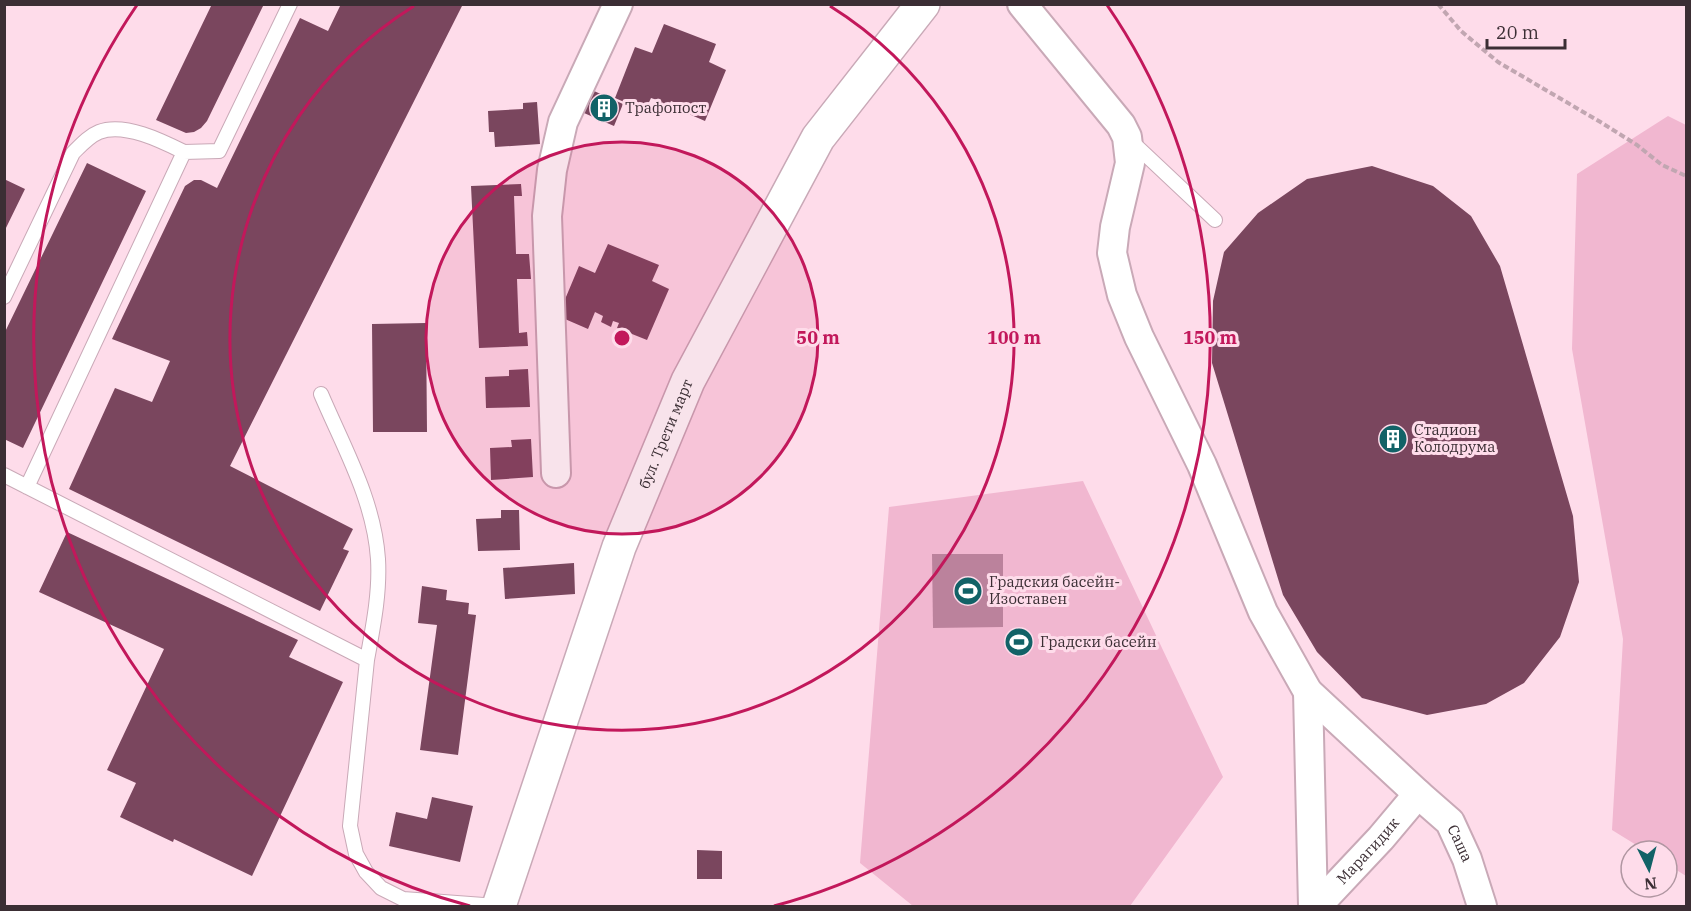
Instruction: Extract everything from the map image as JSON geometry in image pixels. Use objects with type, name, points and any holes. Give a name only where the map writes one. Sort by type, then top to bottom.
[{"type":"street","points":[[556,473],[548,216],[552,170],[563,122],[618,4]]},
{"type":"street","name":"бул. Трети март","points":[[498,906],[619,547],[688,381],[818,138],[923,4]]},
{"type":"street","points":[[1022,4],[1121,125],[1127,137],[1130,163],[1115,227],[1112,253],[1122,295],[1139,337],[1202,465],[1263,612],[1308,692],[1315,906]]},
{"type":"street","name":"Саша","points":[[1308,692],[1450,822],[1467,859],[1482,906]]},
{"type":"street","name":"Марагидик","points":[[1315,906],[1381,838],[1418,794]]},
{"type":"lane","points":[[4,297],[73,153],[86,141],[100,132],[126,130],[152,137],[184,152],[219,151],[290,4]]},
{"type":"lane","points":[[1127,137],[1215,220]]},
{"type":"lane","points":[[27,487],[184,152]]},
{"type":"lane","points":[[321,394],[367,500],[378,562],[376,606],[367,660],[350,826],[356,854],[366,872],[381,888],[403,899],[498,906]]},
{"type":"lane","points":[[4,475],[367,660]]},
{"type":"path","points":[[1438,4],[1467,36],[1498,62],[1602,123],[1637,145],[1662,165],[1686,176]]},
{"type":"shaded area","points":[[1668,116],[1686,125],[1686,876],[1679,872],[1679,839],[1627,839],[1612,830],[1623,639],[1572,349],[1577,174]]},
{"type":"shaded area","name":"Градски басейн","points":[[1083,481],[1223,777],[1130,906],[913,906],[860,863],[889,507]]},
{"type":"shaded area","name":"Градския басейн- Изоставен","points":[[932,554],[1003,554],[1003,627],[933,628]]},
{"type":"building","points":[[212,4],[264,4],[207,121],[194,132],[186,133],[156,120]]},
{"type":"building","points":[[341,4],[463,4],[230,466],[353,529],[343,549],[349,551],[320,611],[69,489],[115,388],[152,402],[170,361],[112,339],[185,186],[194,180],[201,180],[217,188],[300,18],[328,31]]},
{"type":"building","points":[[664,24],[716,44],[709,62],[726,70],[705,121],[675,108],[676,103],[671,101],[668,108],[651,98],[645,111],[615,98],[635,47],[652,53]]},
{"type":"building","name":"Трафопост","points":[[594,91],[623,104],[614,126],[584,113]]},
{"type":"building","points":[[537,102],[540,144],[495,147],[494,132],[489,132],[488,111],[523,109],[523,103]]},
{"type":"building","points":[[87,163],[146,191],[23,448],[4,439],[4,334]]},
{"type":"building","name":"Стадион Колодрума","points":[[1372,166],[1433,186],[1471,216],[1500,266],[1573,516],[1579,582],[1560,637],[1524,683],[1486,704],[1427,715],[1362,698],[1317,652],[1283,595],[1212,363],[1213,301],[1224,252],[1258,213],[1307,179]]},
{"type":"building","points":[[4,179],[25,189],[4,232]]},
{"type":"building","points":[[521,184],[522,196],[514,196],[516,254],[529,254],[531,279],[517,279],[519,333],[527,332],[528,346],[479,348],[471,186]]},
{"type":"building","points":[[608,244],[659,265],[652,281],[669,289],[647,340],[617,328],[619,323],[613,321],[611,327],[601,322],[603,316],[595,312],[588,329],[558,316],[579,266],[595,273]]},
{"type":"building","points":[[426,323],[427,432],[373,432],[372,324]]},
{"type":"building","points":[[528,369],[530,407],[486,408],[485,377],[509,376],[509,370]]},
{"type":"building","points":[[531,439],[533,477],[491,480],[490,448],[512,447],[511,440]]},
{"type":"building","points":[[501,510],[519,510],[520,550],[478,551],[476,519],[501,518]]},
{"type":"building","points":[[67,532],[298,640],[289,657],[343,682],[252,876],[174,839],[173,842],[120,817],[136,783],[107,770],[164,649],[39,592]]},
{"type":"building","points":[[574,563],[575,594],[505,599],[503,568]]},
{"type":"building","points":[[422,586],[447,590],[446,600],[469,603],[468,614],[476,615],[458,755],[420,750],[437,625],[418,623]]},
{"type":"building","points":[[432,797],[473,806],[460,862],[389,846],[396,812],[427,819]]},
{"type":"building","points":[[697,850],[722,851],[722,879],[697,879]]},
{"type":"place","name":"Трафопост","points":[[604,108]]},
{"type":"place","name":"Стадион Колодрума","points":[[1393,439]]},
{"type":"place","name":"Градския басейн- Изоставен","points":[[968,591]]},
{"type":"place","name":"Градски басейн","points":[[1019,642]]}]
